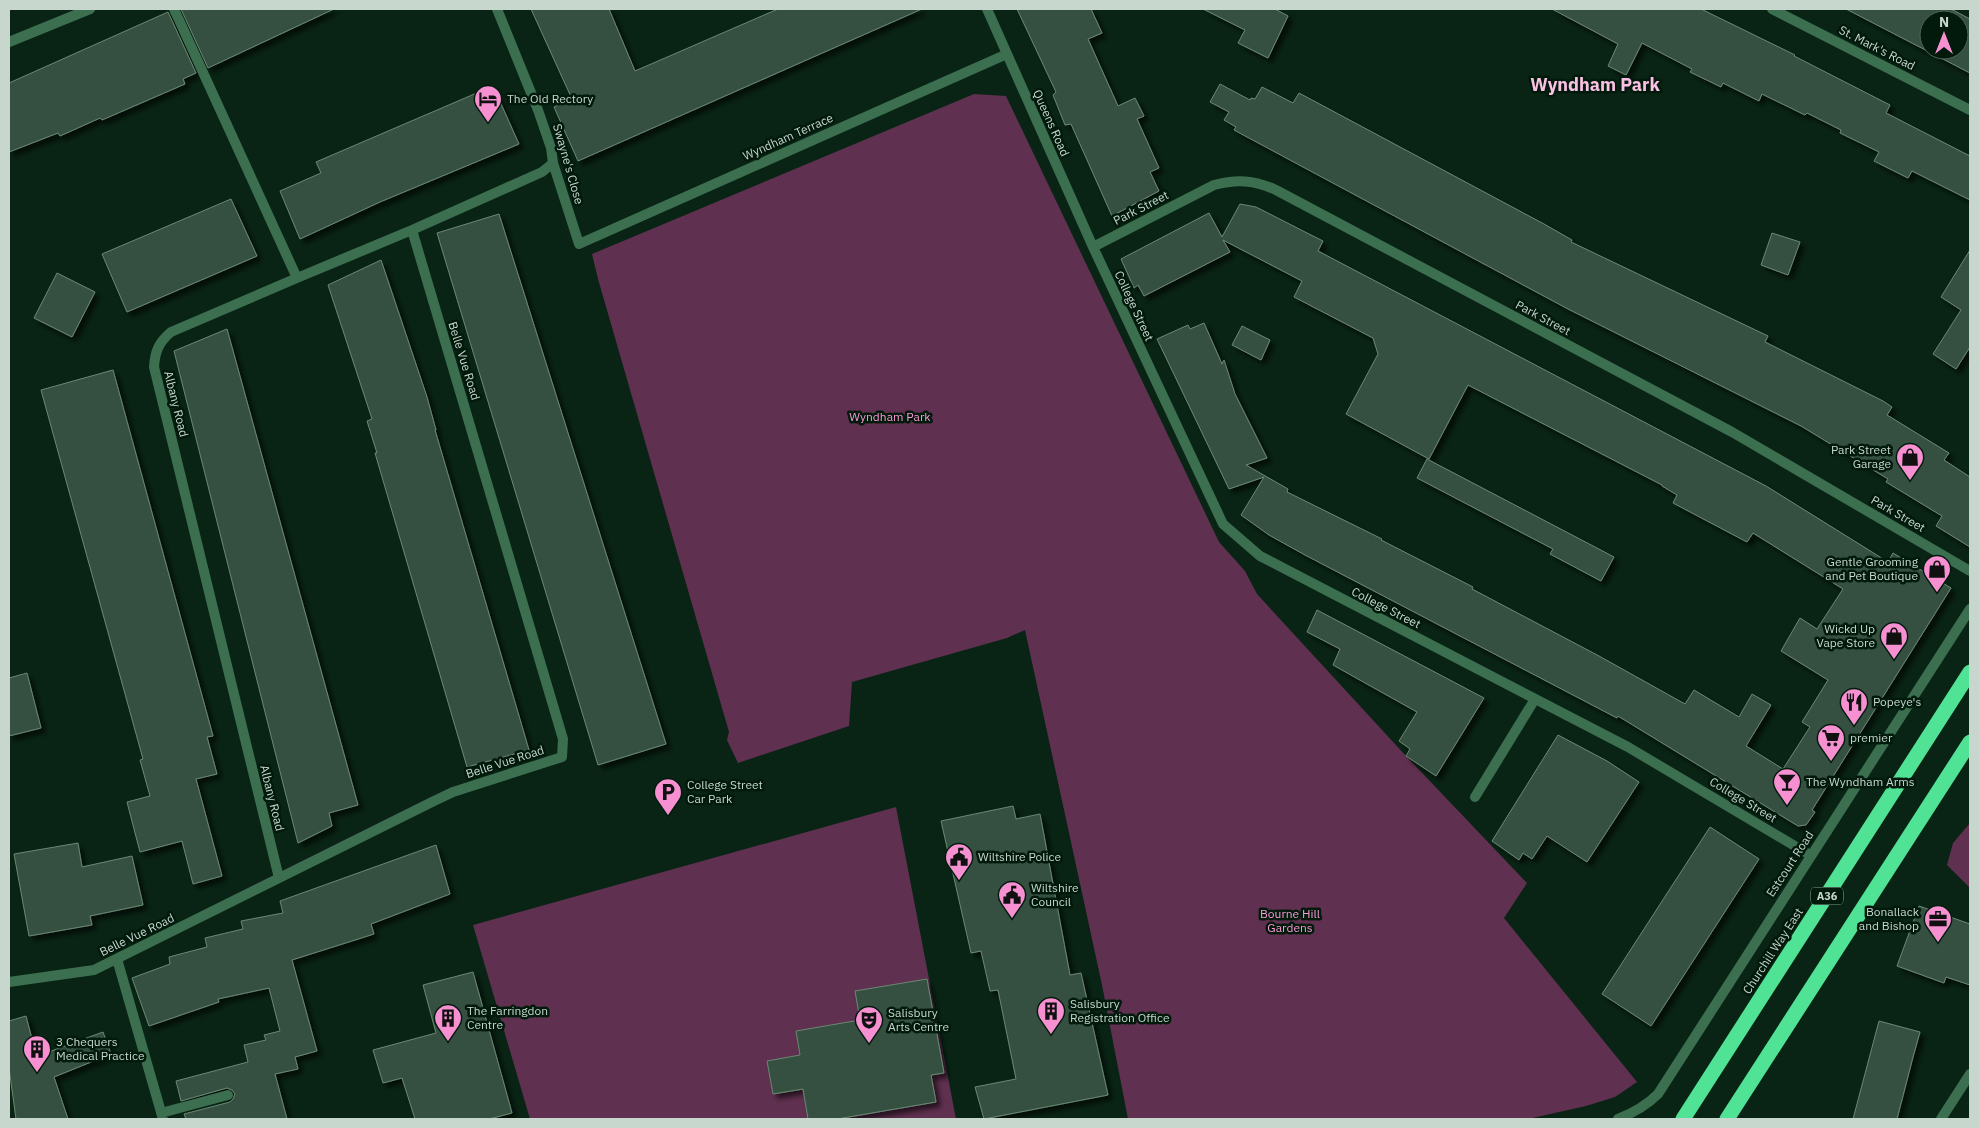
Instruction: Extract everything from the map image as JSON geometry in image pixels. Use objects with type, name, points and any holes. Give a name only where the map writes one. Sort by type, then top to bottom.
[{"type":"highway","name":"Churchill Way East","points":[[1683,1119],[1970,672]]},
{"type":"highway","name":"A36","points":[[1727,1119],[1970,742]]},
{"type":"street","points":[[9,42],[90,9]]},
{"type":"street","points":[[174,9],[297,278],[412,230],[542,172],[553,163]]},
{"type":"street","name":"Swayne's Close","points":[[497,9],[538,110],[579,244]]},
{"type":"street","name":"Queens Road","points":[[987,9],[1093,247]]},
{"type":"street","name":"St. Mark's Road","points":[[1772,9],[1970,110]]},
{"type":"street","name":"Wyndham Terrace","points":[[579,244],[1007,54]]},
{"type":"street","name":"Park Street","points":[[1093,247],[1214,185],[1229,181],[1245,180],[1260,183],[1732,432],[1970,571]]},
{"type":"street","name":"Belle Vue Road","points":[[9,982],[94,970],[453,792],[562,757],[563,739],[412,230]]},
{"type":"street","name":"College Street","points":[[1093,247],[1223,524],[1260,556],[1628,747],[1810,855]]},
{"type":"street","name":"Albany Road","points":[[279,878],[154,367],[155,354],[161,341],[171,332],[297,278]]},
{"type":"street","name":"Estcourt Road","points":[[1618,1119],[1636,1111],[1658,1094],[1970,609]]},
{"type":"street","points":[[1475,797],[1535,699]]},
{"type":"street","points":[[117,959],[162,1116],[228,1095]]},
{"type":"street","points":[[1941,1119],[1970,1074]]},
{"type":"green space","name":"Bourne Hill Gardens","points":[[974,94],[1006,96],[1219,542],[1245,571],[1257,594],[1406,756],[1527,883],[1504,918],[1637,1082],[1615,1097],[1586,1106],[1528,1119],[1128,1119],[1102,985],[1025,630],[1007,638],[852,682],[849,726],[738,763],[727,740],[729,732],[592,254]]},
{"type":"green space","points":[[896,807],[956,1119],[530,1119],[473,925]]},
{"type":"green space","points":[[1970,823],[1970,888],[1947,865],[1953,843]]},
{"type":"building","points":[[181,9],[334,9],[208,68]]},
{"type":"building","points":[[531,9],[609,9],[635,71],[778,9],[922,9],[578,161],[554,107],[572,99]]},
{"type":"building","points":[[1017,9],[1091,9],[1102,33],[1088,39],[1118,106],[1135,98],[1144,116],[1137,119],[1159,168],[1150,172],[1159,191],[1112,216],[1071,124],[1065,125],[1053,95],[1056,92]]},
{"type":"building","points":[[1203,9],[1275,9],[1288,16],[1268,58],[1238,43],[1245,30]]},
{"type":"building","points":[[1552,9],[1701,9],[1795,55],[1890,105],[1886,113],[1970,156],[1970,200],[1912,171],[1908,178],[1874,161],[1879,152],[1840,133],[1841,130],[1807,113],[1805,115],[1762,94],[1759,101],[1723,83],[1721,87],[1690,72],[1692,69],[1642,43],[1626,75],[1608,66],[1618,44]]},
{"type":"building","points":[[1846,9],[1953,10],[1919,10],[1919,47]]},
{"type":"building","points":[[168,12],[196,73],[183,79],[185,84],[102,120],[100,118],[60,136],[58,133],[9,152],[9,83]]},
{"type":"building","points":[[1970,19],[1970,73],[1945,60],[1969,60]]},
{"type":"building","points":[[1220,84],[1250,100],[1251,98],[1255,99],[1262,87],[1293,103],[1299,93],[1544,224],[1572,240],[1571,242],[1768,336],[1765,342],[1883,401],[1892,407],[1887,415],[1949,453],[1944,460],[1970,477],[1970,547],[1936,526],[1942,516],[1886,482],[1888,479],[1801,426],[1568,309],[1234,130],[1236,127],[1224,120],[1229,112],[1210,102]]},
{"type":"building","points":[[493,86],[519,144],[380,202],[300,239],[280,191],[321,173],[316,162]]},
{"type":"building","points":[[231,199],[257,256],[127,312],[102,254]]},
{"type":"building","points":[[1240,204],[1256,207],[1323,241],[1318,251],[1766,486],[1888,562],[1893,553],[1951,588],[1812,810],[1815,812],[1806,825],[1798,826],[1618,716],[1617,718],[1305,555],[1269,535],[1241,515],[1264,477],[1229,489],[1157,339],[1188,325],[1190,329],[1204,323],[1222,364],[1224,360],[1235,394],[1267,458],[1246,465],[1288,489],[1287,492],[1473,587],[1472,589],[1685,704],[1694,690],[1739,717],[1752,694],[1771,705],[1746,746],[1783,769],[1810,727],[1802,722],[1828,680],[1781,651],[1800,618],[1817,629],[1843,589],[1753,533],[1747,542],[1673,503],[1677,495],[1662,485],[1468,385],[1429,459],[1346,414],[1378,354],[1373,338],[1294,297],[1302,281],[1223,240],[1230,252],[1144,296],[1138,285],[1134,288],[1121,259],[1209,213],[1222,237]]},
{"type":"building","points":[[499,214],[666,744],[598,765],[437,233]]},
{"type":"building","points":[[1772,233],[1800,242],[1788,275],[1761,265]]},
{"type":"building","points":[[1970,250],[1970,347],[1956,369],[1933,354],[1961,310],[1941,297]]},
{"type":"building","points":[[381,260],[427,397],[529,750],[467,767],[375,453],[377,453],[367,421],[372,419],[328,285]]},
{"type":"building","points":[[57,273],[95,292],[72,337],[34,318]]},
{"type":"building","points":[[1242,326],[1270,340],[1261,360],[1232,345]]},
{"type":"building","points":[[227,329],[358,805],[329,813],[332,826],[298,843],[174,351]]},
{"type":"building","points":[[113,370],[213,736],[207,737],[217,774],[196,779],[222,876],[193,884],[182,841],[140,852],[127,802],[150,796],[140,760],[143,759],[41,390]]},
{"type":"building","points":[[1427,459],[1614,557],[1601,581],[1550,554],[1553,549],[1417,478]]},
{"type":"building","points":[[1317,610],[1484,698],[1436,776],[1406,756],[1410,749],[1399,741],[1417,712],[1333,665],[1340,649],[1307,632]]},
{"type":"building","points":[[27,673],[41,728],[9,736],[9,678]]},
{"type":"building","points":[[1558,735],[1607,761],[1639,782],[1587,862],[1547,836],[1532,859],[1523,853],[1519,860],[1492,841]]},
{"type":"building","points":[[1013,806],[1016,819],[1040,814],[1070,975],[1081,973],[1108,1095],[984,1119],[975,1087],[1016,1079],[998,990],[990,991],[981,951],[971,953],[941,821]]},
{"type":"building","points":[[1710,827],[1759,859],[1651,1026],[1602,994]]},
{"type":"building","points":[[78,843],[82,867],[132,856],[143,905],[90,916],[92,925],[29,936],[14,854]]},
{"type":"building","points":[[436,845],[450,894],[371,924],[374,934],[292,960],[317,1051],[295,1057],[298,1069],[275,1074],[287,1119],[186,1119],[184,1114],[230,1102],[235,1094],[227,1088],[181,1101],[176,1081],[248,1062],[244,1045],[266,1040],[264,1035],[280,1031],[269,988],[218,999],[219,1002],[149,1026],[132,978],[170,964],[169,957],[207,947],[205,938],[243,929],[241,921],[283,913],[280,901]]},
{"type":"building","name":"Bonallack and Bishop","points":[[1919,906],[1970,924],[1970,985],[1946,977],[1944,983],[1897,966]]},
{"type":"building","name":"The Farringdon Centre","points":[[473,972],[512,1113],[489,1119],[415,1119],[402,1078],[383,1083],[373,1050],[436,1033],[423,985]]},
{"type":"building","name":"Salisbury Arts Centre","points":[[927,979],[944,1073],[931,1075],[936,1102],[837,1119],[808,1119],[803,1089],[773,1094],[767,1061],[800,1055],[796,1031],[860,1020],[855,991]]},
{"type":"building","name":"3 Chequers Medical Practice","points":[[26,1016],[32,1039],[42,1036],[46,1053],[103,1032],[111,1054],[54,1077],[68,1119],[16,1119],[9,1068],[9,1021]]},
{"type":"building","points":[[1879,1021],[1920,1032],[1897,1119],[1853,1119]]},
{"type":"place","name":"The Old Rectory","points":[[488,123]]},
{"type":"place","name":"Park Street Garage","points":[[1910,481]]},
{"type":"place","name":"Gentle Grooming and Pet Boutique","points":[[1937,593]]},
{"type":"place","name":"Wickd Up Vape Store","points":[[1894,660]]},
{"type":"place","name":"Popeye's","points":[[1854,726]]},
{"type":"place","name":"premier","points":[[1831,762]]},
{"type":"place","name":"The Wyndham Arms","points":[[1787,806]]},
{"type":"place","name":"College Street Car Park","points":[[668,816]]},
{"type":"place","name":"Wiltshire Police","points":[[959,881]]},
{"type":"place","name":"Wiltshire Council","points":[[1012,919]]},
{"type":"place","name":"Bonallack and Bishop","points":[[1938,943]]},
{"type":"place","name":"Salisbury Registration Office","points":[[1051,1035]]},
{"type":"place","name":"The Farringdon Centre","points":[[448,1042]]},
{"type":"place","name":"Salisbury Arts Centre","points":[[869,1044]]},
{"type":"place","name":"3 Chequers Medical Practice","points":[[37,1073]]},
{"type":"district","name":"Wyndham Park","points":[[1595,85]]}]
